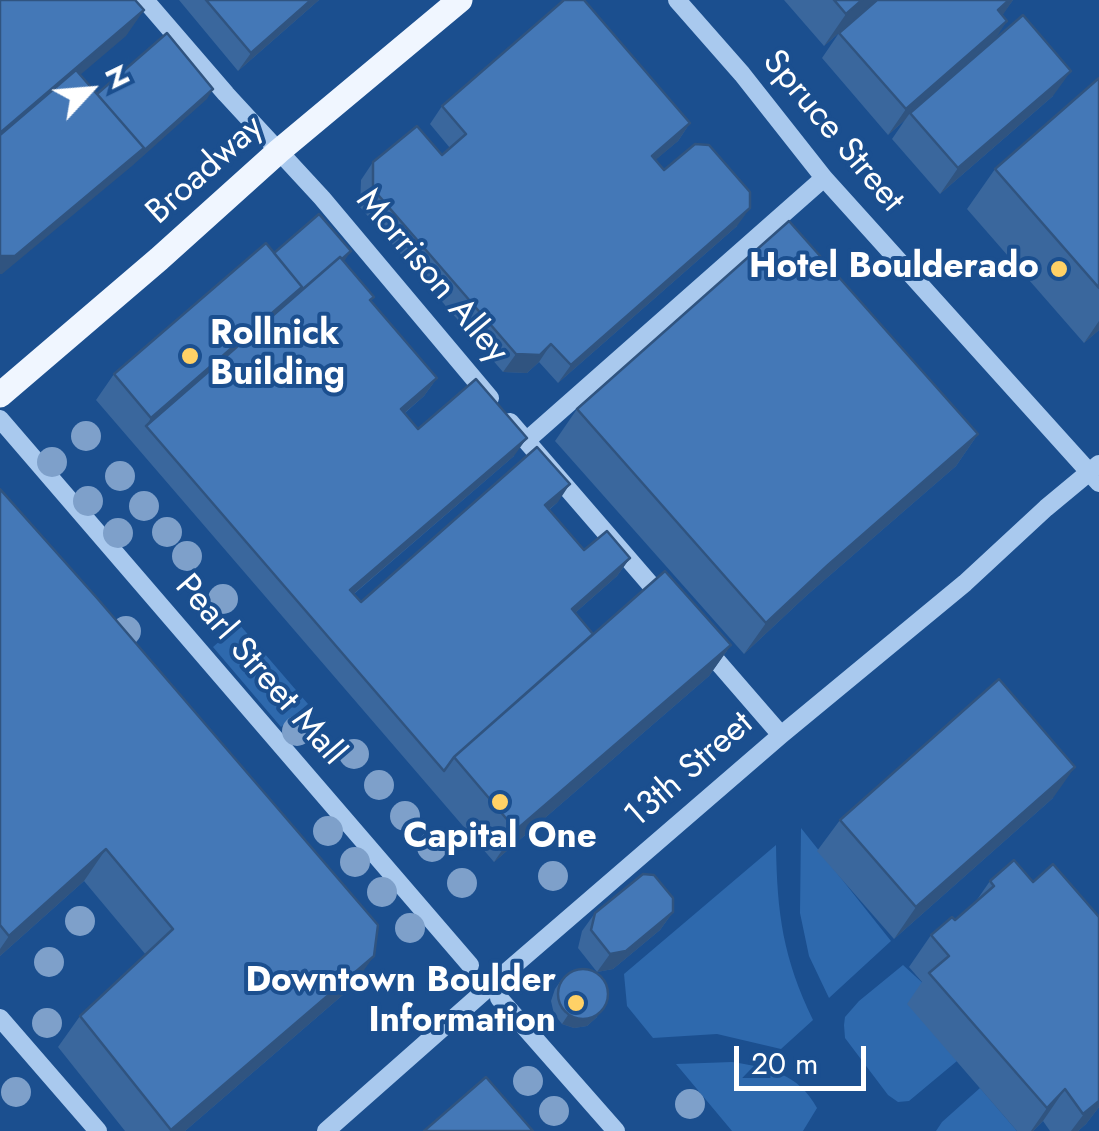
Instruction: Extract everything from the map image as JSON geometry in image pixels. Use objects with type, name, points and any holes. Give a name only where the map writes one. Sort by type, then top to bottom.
[{"type":"main road","name":"Broadway","points":[[0,396],[279,151],[460,0]]},
{"type":"street","name":"Morrison Alley","points":[[145,0],[322,198],[782,736]]},
{"type":"street","name":"Spruce Street","points":[[678,0],[824,178],[1096,473]]},
{"type":"street","points":[[526,440],[824,178]]},
{"type":"street","name":"Pearl Street Mall","points":[[0,419],[470,965]]},
{"type":"street","name":"13th Street","points":[[326,1131],[489,987],[976,574],[1046,508],[1096,473]]},
{"type":"street","points":[[499,998],[616,1131]]},
{"type":"street","points":[[3,1025],[98,1131]]},
{"type":"shaded area","points":[[239,624],[308,704],[281,727],[213,647]]},
{"type":"shaded area","points":[[801,828],[891,941],[829,998],[809,956],[800,913]]},
{"type":"shaded area","points":[[776,845],[784,935],[813,1020],[781,1049],[717,1034],[653,1038],[627,1006],[624,974]]},
{"type":"shaded area","points":[[903,965],[927,987],[957,1061],[909,1101],[898,1102],[888,1095],[845,1038],[844,1025],[845,1017],[859,1001]]},
{"type":"shaded area","points":[[732,1062],[770,1070],[801,1087],[817,1108],[803,1131],[732,1131],[676,1064]]},
{"type":"shaded area","points":[[980,1088],[1017,1131],[936,1131],[942,1122]]},
{"type":"building","points":[[0,0],[135,0],[144,10],[0,133]]},
{"type":"building","points":[[206,0],[311,0],[251,53]]},
{"type":"building","points":[[564,0],[584,0],[690,123],[652,156],[664,170],[695,144],[709,145],[750,192],[750,208],[571,365],[551,344],[540,355],[516,354],[373,189],[373,162],[417,126],[442,155],[466,134],[442,106]]},
{"type":"building","points":[[834,0],[862,0],[846,14]]},
{"type":"building","points":[[877,0],[1009,0],[998,10],[1007,21],[906,109],[839,33]]},
{"type":"building","points":[[1023,15],[1071,71],[958,168],[910,113]]},
{"type":"building","points":[[167,33],[213,89],[138,156],[144,148],[97,94]]},
{"type":"building","points":[[76,70],[144,148],[15,256],[0,256],[0,135]]},
{"type":"building","points":[[1099,78],[1099,288],[995,169]]},
{"type":"building","points":[[319,214],[351,251],[296,295],[302,287],[274,253]]},
{"type":"building","points":[[789,221],[978,434],[766,623],[577,409]]},
{"type":"building","name":"Rollnick Building","points":[[266,243],[302,287],[151,418],[114,374]]},
{"type":"building","points":[[340,257],[374,297],[370,300],[437,378],[401,409],[418,429],[476,379],[527,438],[350,590],[361,602],[537,447],[570,484],[545,505],[584,550],[607,531],[630,558],[572,609],[593,634],[454,757],[444,771],[146,426]]},
{"type":"building","points":[[0,489],[378,925],[374,956],[171,1130],[80,1016],[173,929],[106,849],[9,936],[0,925]]},
{"type":"building","points":[[665,571],[731,645],[516,830],[454,757]]},
{"type":"building","points":[[999,679],[1075,767],[916,907],[840,820]]},
{"type":"building","points":[[1014,860],[1033,882],[1053,864],[1099,917],[1099,1101],[1083,1114],[1065,1089],[1047,1108],[929,973],[949,956],[931,935],[994,886],[990,881]]},
{"type":"building","points":[[643,874],[654,875],[673,898],[673,912],[626,951],[610,954],[591,930],[595,913]]},
{"type":"building","name":"Downtown Boulder Information","points":[[583,969],[601,976],[608,994],[601,1012],[583,1019],[565,1012],[558,994],[565,976]]},
{"type":"building","points":[[486,1077],[533,1131],[424,1131]]},
{"type":"place","name":"Hotel Boulderado","points":[[1059,269]]},
{"type":"place","name":"Rollnick Building","points":[[190,356]]},
{"type":"place","name":"Capital One","points":[[500,802]]},
{"type":"place","name":"Downtown Boulder Information","points":[[576,1003]]}]
